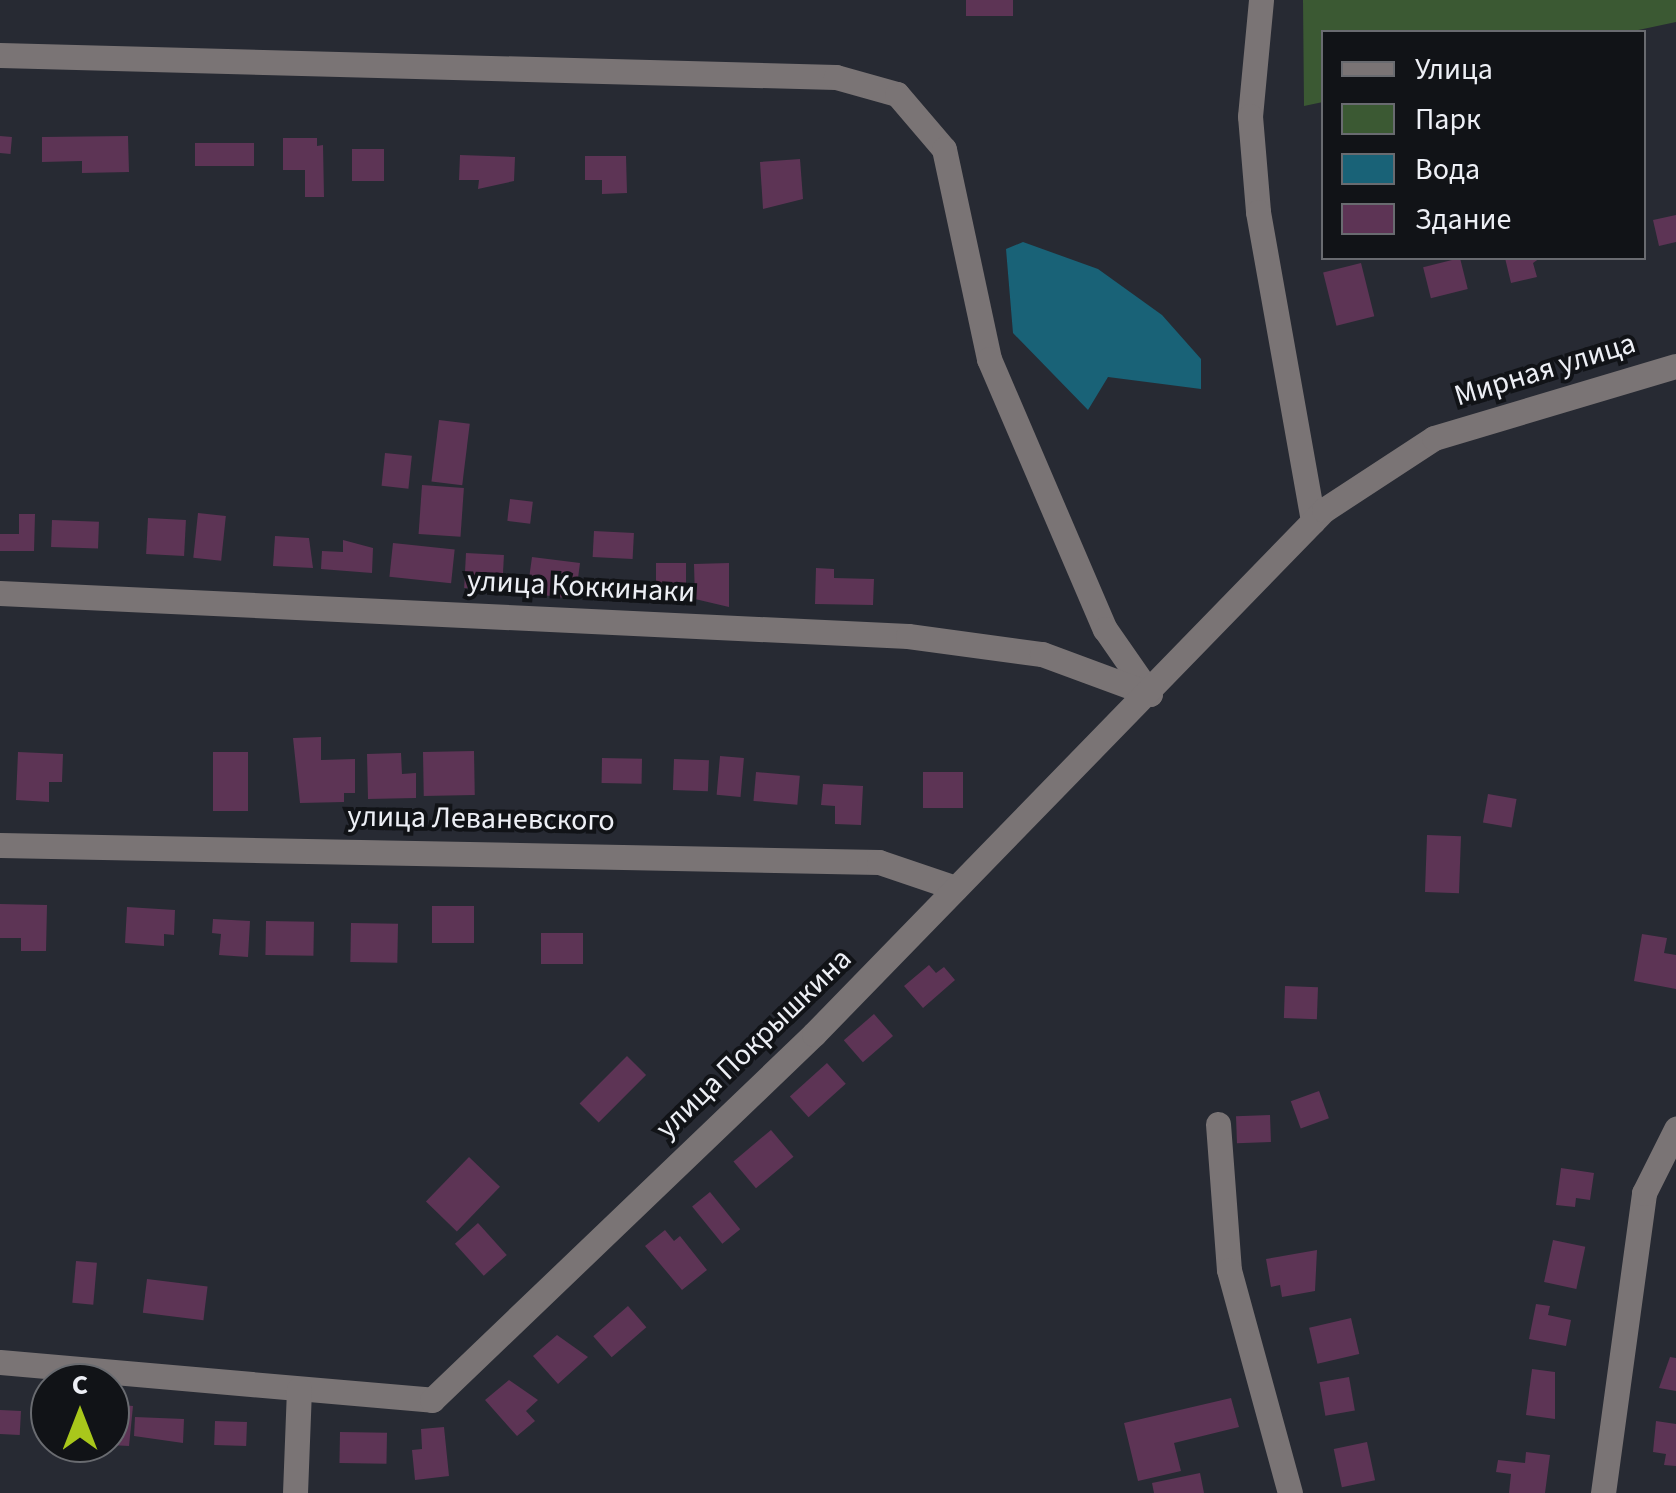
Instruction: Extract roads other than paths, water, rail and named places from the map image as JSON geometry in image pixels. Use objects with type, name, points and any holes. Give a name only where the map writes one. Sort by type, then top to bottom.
[{"type":"street","points":[[1261,0],[1250,116],[1258,212],[1313,521]]},
{"type":"street","points":[[0,56],[818,76],[897,94],[944,150],[990,359],[1104,629],[1150,694]]},
{"type":"street","name":"Мирная улица","points":[[1434,438],[1676,366]]},
{"type":"street","name":"улица Покрышкина","points":[[0,1362],[432,1400],[956,888],[1150,694],[1313,521],[1434,438]]},
{"type":"street","name":"улица Коккинаки","points":[[0,593],[908,636],[1042,654],[1150,694]]},
{"type":"street","name":"улица Леваневского","points":[[0,845],[879,862],[956,888]]},
{"type":"street","points":[[1218,1124],[1230,1270],[1290,1493]]},
{"type":"street","points":[[1602,1493],[1644,1193],[1676,1129]]},
{"type":"street","points":[[296,1493],[299,1389]]},
{"type":"water","points":[[1023,242],[1098,269],[1162,315],[1201,359],[1201,389],[1108,377],[1088,410],[1013,333],[1006,249]]}]
